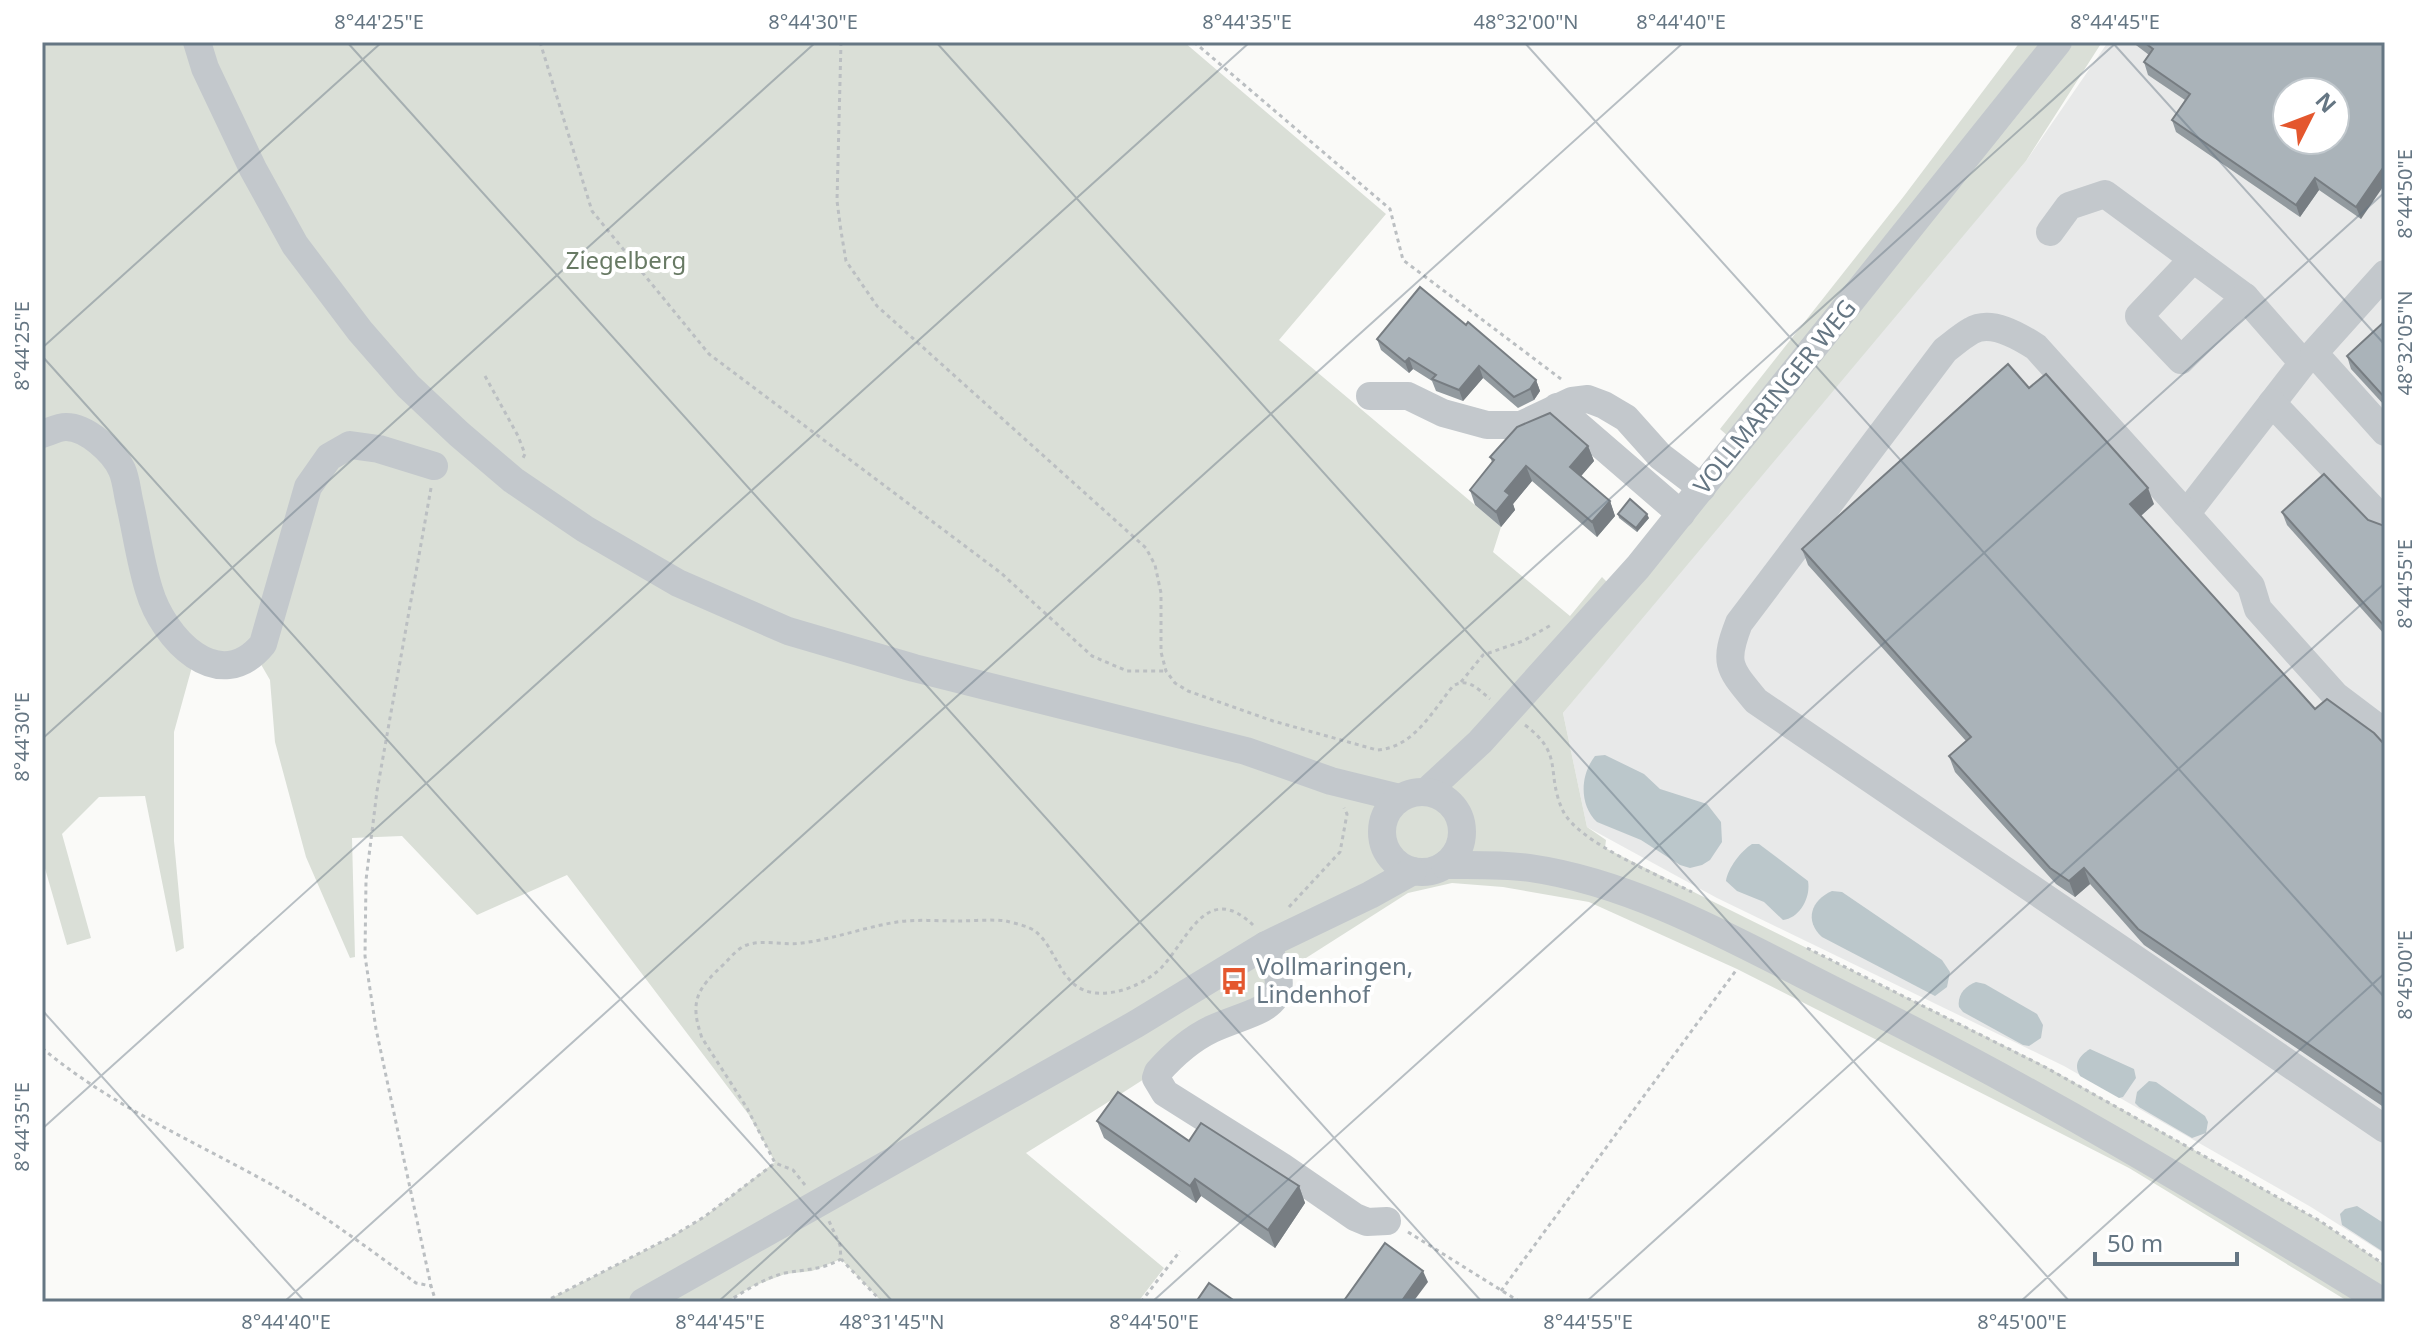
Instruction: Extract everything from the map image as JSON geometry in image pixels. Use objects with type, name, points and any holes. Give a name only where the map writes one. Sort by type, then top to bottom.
[{"type":"street","points":[[197,42],[205,68],[253,169],[288,232],[360,331],[408,386],[459,434],[513,480],[585,529],[678,583],[788,631],[914,668],[1246,751],[1331,781],[1400,798]]},
{"type":"street","name":"VOLLMARINGER WEG","points":[[1427,791],[1480,742],[1638,567],[2058,42]]},
{"type":"street","points":[[2050,232],[2069,206],[2105,194],[2245,297],[2385,432]]},
{"type":"street","points":[[2193,259],[2139,316],[2181,360],[2245,297]]},
{"type":"street","points":[[2186,514],[2309,358],[2385,274]]},
{"type":"street","points":[[2385,733],[2336,696],[2258,609],[2251,586],[2036,347],[2012,332],[1974,329],[1945,350],[1739,623],[1729,648],[1733,673],[1756,701],[2385,1129]]},
{"type":"street","points":[[1370,396],[1408,396],[1443,413],[1487,425],[1521,425],[1557,407],[1588,399],[1626,418],[1660,456],[1702,488]]},
{"type":"street","points":[[2272,403],[2385,522]]},
{"type":"street","points":[[1557,407],[1681,514]]},
{"type":"street","points":[[42,434],[66,427],[91,436],[122,470],[149,592],[176,637],[195,655],[220,667],[243,662],[263,644],[308,487],[329,457],[350,445],[379,449],[434,466]]},
{"type":"street","points":[[1639,478],[1660,456]]},
{"type":"street","name":"VOLLMARINGER WEG","points":[[1460,826],[1466,774],[1480,742]]},
{"type":"street","points":[[1331,781],[1384,835],[1396,862],[1413,871]]},
{"type":"street","points":[[1340,908],[1361,885],[1384,835],[1392,805],[1409,794],[1427,791],[1442,797],[1460,826],[1479,842],[1530,868]]},
{"type":"street","points":[[643,1302],[1136,1024],[1266,945],[1413,871],[1435,870],[1445,865],[1459,848],[1460,826]]},
{"type":"street","points":[[1445,865],[1530,868],[1597,883],[1654,903],[1902,1024],[2058,1107],[2383,1302]]},
{"type":"street","points":[[1266,945],[1278,974],[1274,999],[1264,1009],[1213,1028],[1187,1043],[1158,1072],[1159,1085],[1165,1093],[1355,1217],[1367,1222],[1387,1221]]},
{"type":"path","points":[[540,42],[592,211],[709,354],[988,563],[1044,609],[1092,656],[1127,671],[1166,671]]},
{"type":"path","points":[[841,42],[837,201],[846,261],[877,306],[1146,548],[1155,565],[1161,593],[1161,652],[1166,671],[1175,683],[1188,691],[1273,721],[1377,750],[1391,749],[1409,738],[1483,655],[1523,641],[1556,622]]},
{"type":"path","points":[[1194,42],[1390,209],[1403,260],[1588,399]]},
{"type":"path","points":[[485,376],[518,436]]},
{"type":"path","points":[[434,466],[377,791],[366,880],[365,956],[376,1029],[436,1302]]},
{"type":"path","points":[[1461,682],[1470,683],[1545,741],[1564,814],[1582,832],[1604,847],[1702,897]]},
{"type":"path","points":[[1281,916],[1340,852],[1347,814],[1331,781]]},
{"type":"path","points":[[882,1302],[841,1259],[833,1227],[793,1170],[775,1163],[747,1108],[702,1038],[697,996],[702,984],[738,950],[749,944],[801,943],[898,922],[1005,921],[1033,929],[1049,946],[1064,975],[1077,986],[1095,993],[1119,990],[1145,981],[1173,955],[1199,918],[1210,911],[1222,910],[1246,918],[1266,945]]},
{"type":"path","points":[[1796,943],[2045,1067],[2320,1221],[2385,1265]]},
{"type":"path","points":[[1501,1291],[1751,949]]},
{"type":"path","points":[[42,1048],[69,1071],[336,1224],[416,1283],[431,1286]]},
{"type":"path","points":[[544,1302],[671,1237],[704,1217],[775,1163]]},
{"type":"path","points":[[1387,1221],[1520,1302]]},
{"type":"path","points":[[1141,1302],[1180,1251]]},
{"type":"path","points":[[727,1302],[753,1286],[785,1274],[812,1271],[841,1259]]},
{"type":"shaded area","points":[[2108,42],[2385,42],[2385,1254],[2311,1207],[2064,1066],[1717,898],[1587,827],[1563,713],[1795,431],[2026,161]]},
{"type":"shaded area","points":[[1605,755],[1644,774],[1660,789],[1707,804],[1721,822],[1722,842],[1710,860],[1690,868],[1680,865],[1641,840],[1597,822],[1587,807],[1584,781],[1595,756]]},
{"type":"shaded area","points":[[1752,844],[1759,844],[1808,881],[1808,894],[1803,906],[1789,918],[1783,920],[1764,902],[1737,891],[1726,881],[1736,860]]},
{"type":"shaded area","points":[[1832,891],[1842,892],[1942,960],[1950,972],[1947,987],[1935,996],[1822,937],[1813,924],[1812,911],[1819,900]]},
{"type":"shaded area","points":[[1976,982],[1985,984],[2037,1014],[2043,1025],[2041,1038],[2029,1046],[2023,1045],[1963,1012],[1959,1007],[1961,995]]},
{"type":"shaded area","points":[[2090,1049],[2134,1069],[2136,1078],[2123,1097],[2119,1098],[2080,1076],[2078,1061]]},
{"type":"shaded area","points":[[2149,1081],[2156,1082],[2205,1116],[2208,1122],[2206,1133],[2192,1138],[2139,1107],[2135,1103],[2137,1092]]},
{"type":"shaded area","points":[[2357,1206],[2385,1224],[2385,1253],[2342,1225],[2340,1214]]},
{"type":"green space","name":"Ziegelberg","points":[[42,42],[1184,42],[1386,214],[1279,340],[1501,527],[1493,552],[1570,616],[1602,577],[1608,583],[1729,437],[1720,429],[1904,196],[2020,42],[2102,42],[2026,161],[1563,713],[1587,827],[1606,840],[1605,848],[2045,1066],[2320,1221],[2385,1265],[2385,1302],[2349,1302],[2129,1168],[1737,969],[1589,902],[1503,887],[1452,883],[1408,893],[1306,958],[1291,977],[1263,1000],[1026,1153],[1164,1268],[1138,1302],[882,1302],[841,1259],[812,1271],[785,1274],[753,1286],[726,1302],[544,1302],[704,1217],[775,1162],[749,1115],[567,875],[477,915],[402,836],[352,838],[355,957],[350,958],[306,857],[275,742],[270,680],[255,654],[195,656],[174,732],[174,841],[184,948],[176,952],[145,796],[99,797],[62,834],[91,938],[67,945],[42,858]]},
{"type":"building","points":[[2144,42],[2385,42],[2385,165],[2356,207],[2315,178],[2296,205],[2172,120],[2190,94],[2144,62],[2153,49]]},
{"type":"building","points":[[1420,287],[1466,325],[1468,322],[1536,380],[1530,389],[1514,397],[1479,366],[1459,390],[1432,379],[1436,375],[1409,358],[1405,362],[1377,339]]},
{"type":"building","points":[[2385,321],[2385,398],[2347,356]]},
{"type":"building","points":[[2008,364],[2029,388],[2046,374],[2148,488],[2130,504],[2315,709],[2327,699],[2374,733],[2385,745],[2385,1096],[2138,929],[2084,868],[2069,881],[2050,868],[1949,756],[1971,737],[1802,549]]},
{"type":"building","points":[[1550,413],[1588,446],[1570,467],[1610,501],[1592,522],[1526,466],[1505,491],[1510,495],[1496,512],[1470,490],[1494,460],[1490,457],[1517,427]]},
{"type":"building","points":[[2324,474],[2368,520],[2385,528],[2385,627],[2282,512]]},
{"type":"building","points":[[1630,499],[1647,514],[1636,528],[1618,514]]},
{"type":"building","points":[[1118,1092],[1189,1141],[1201,1123],[1299,1186],[1268,1230],[1195,1179],[1190,1186],[1097,1121]]},
{"type":"building","points":[[1385,1243],[1423,1271],[1401,1302],[1343,1302]]},
{"type":"building","points":[[1209,1283],[1236,1302],[1196,1302]]},
{"type":"place","name":"Vollmaringen, Lindenhof","points":[[1234,981]]}]
